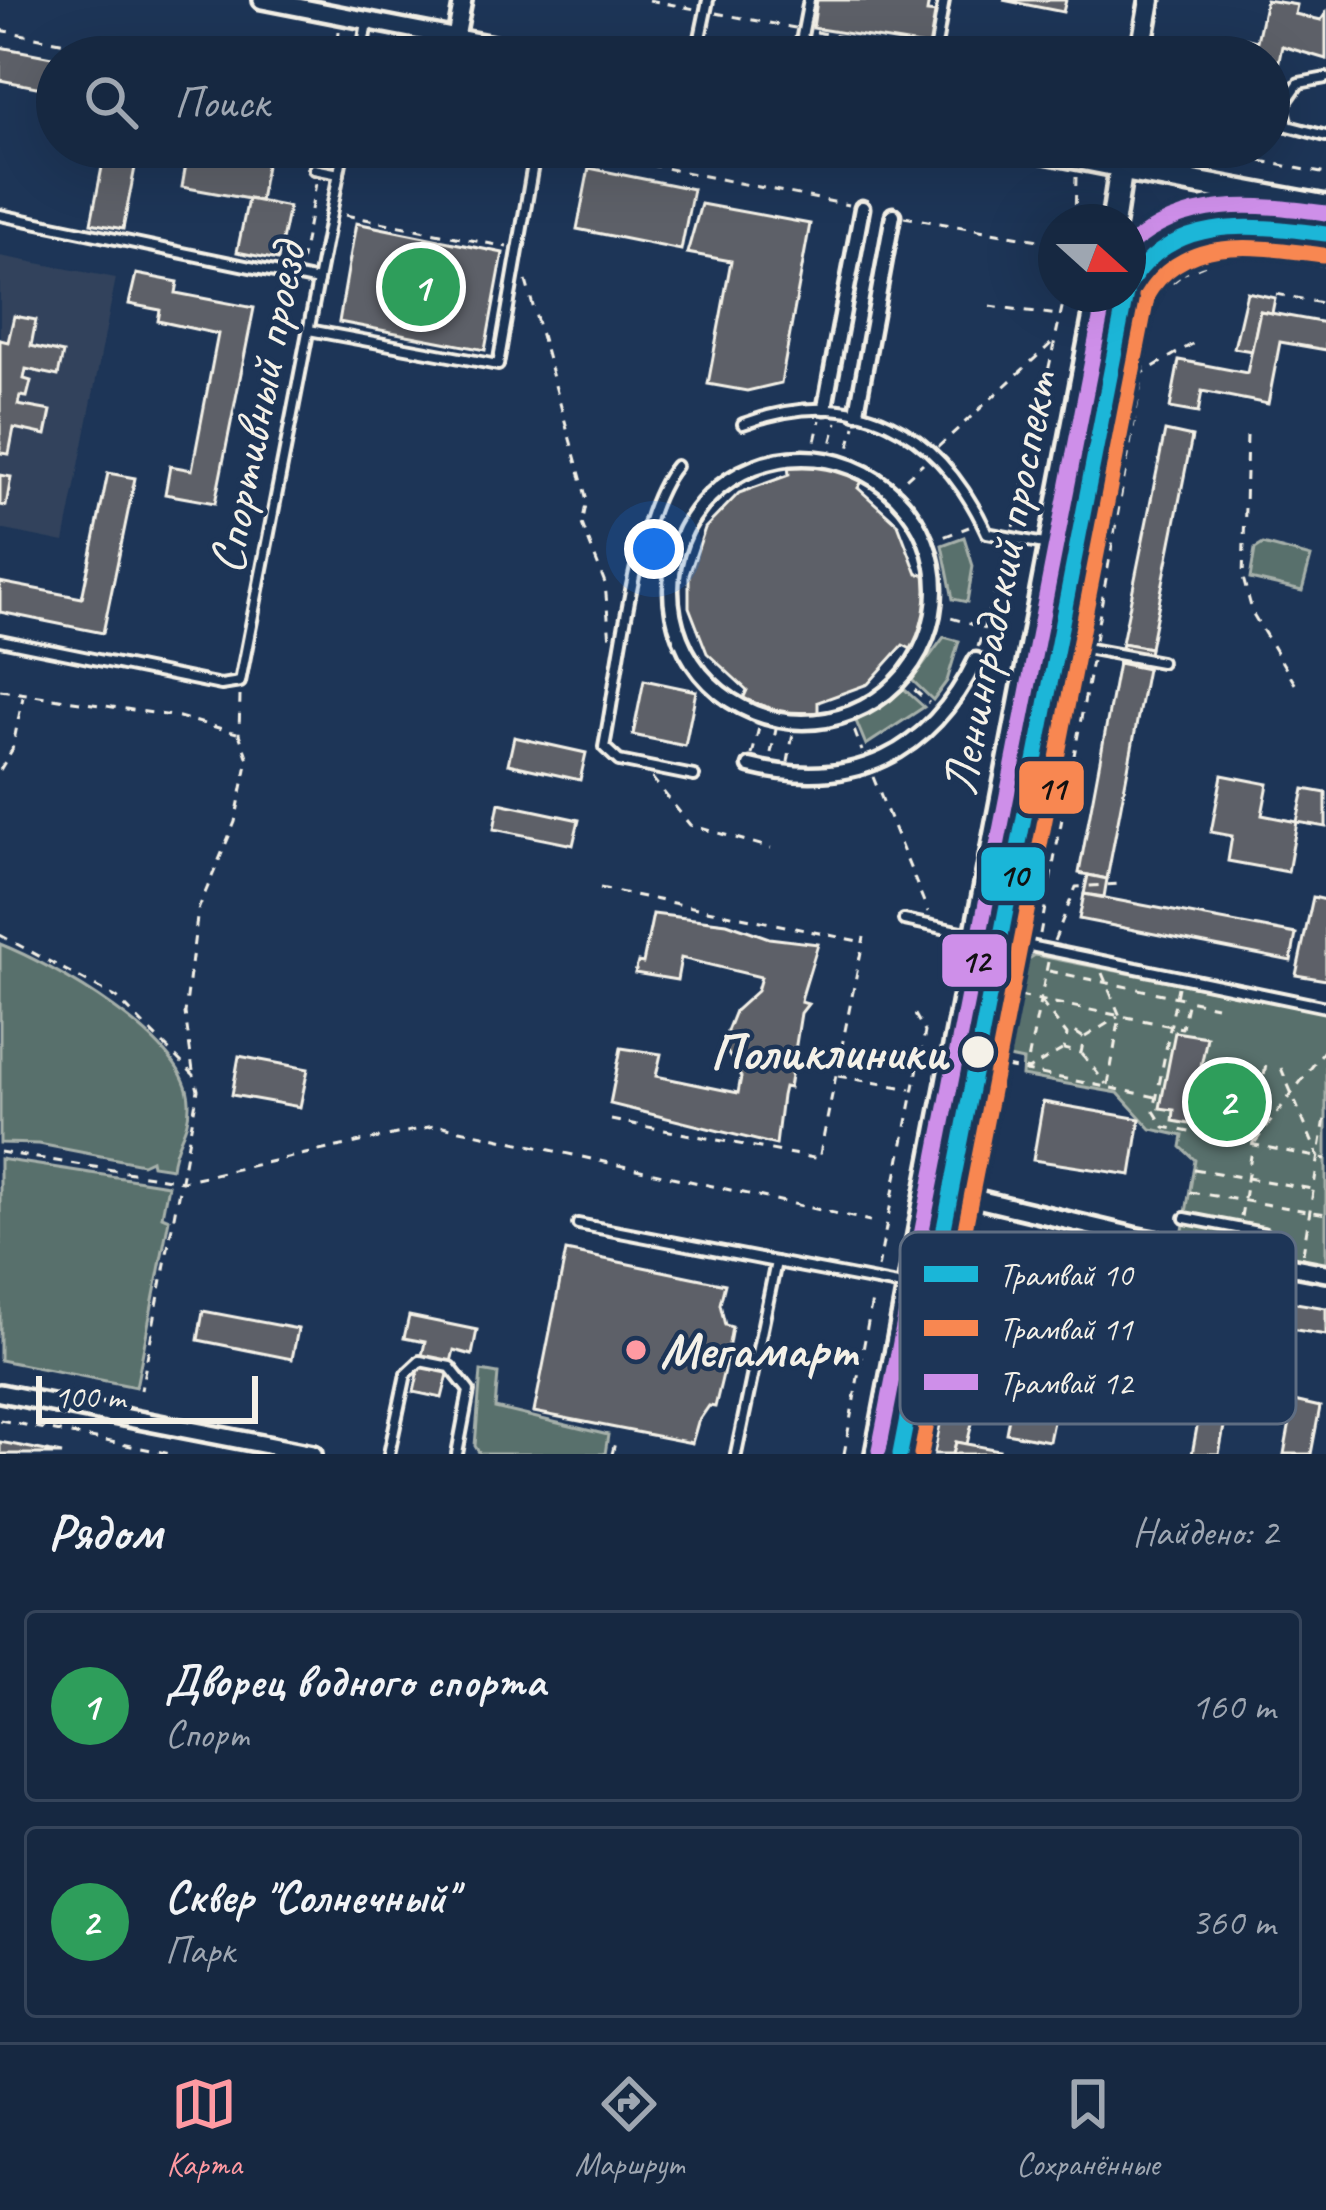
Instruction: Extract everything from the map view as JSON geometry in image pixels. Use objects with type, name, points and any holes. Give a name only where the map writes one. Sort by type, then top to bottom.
[{"type":"main road","points":[[1116,204],[1121,168]]},
{"type":"main road","points":[[1155,168],[1200,182],[1326,207]]},
{"type":"main road","name":"Ленинградский проспект","points":[[922,1232],[1097,312]]},
{"type":"main road","name":"Ленинградский проспект","points":[[877,1454],[900,1338]]},
{"type":"street","points":[[262,0],[358,13],[452,36]]},
{"type":"street","points":[[456,36],[463,0]]},
{"type":"street","points":[[1144,36],[1150,0]]},
{"type":"street","points":[[823,414],[862,208]]},
{"type":"street","points":[[856,412],[892,215]]},
{"type":"street","points":[[811,458],[845,464],[893,491],[928,543],[934,566],[934,613],[901,677],[848,714],[795,722],[762,716],[721,694],[691,661],[672,611],[675,557],[692,520],[730,482],[762,464],[811,458]]},
{"type":"street","points":[[750,766],[804,776],[868,765],[906,746],[942,718],[976,660]]},
{"type":"street","points":[[931,1188],[1132,1232]]},
{"type":"street","points":[[1296,1267],[1326,1273]]},
{"type":"street","points":[[0,1393],[313,1454]]},
{"type":"lane","points":[[700,36],[708,0]]},
{"type":"lane","points":[[802,36],[808,0]]},
{"type":"lane","points":[[938,36],[944,0]]},
{"type":"lane","points":[[1290,96],[1299,83],[1326,78]]},
{"type":"lane","points":[[1290,127],[1326,136]]},
{"type":"lane","name":"Спортивный проезд","points":[[240,682],[340,168]]},
{"type":"lane","points":[[309,330],[498,365],[532,168]]},
{"type":"lane","points":[[316,170],[339,174]]},
{"type":"lane","points":[[0,215],[318,281]]},
{"type":"lane","points":[[743,424],[782,410],[856,412],[882,420],[932,452],[959,481],[987,533],[1052,546]]},
{"type":"lane","points":[[676,466],[660,488],[647,528],[604,747],[620,761],[694,776]]},
{"type":"lane","points":[[1035,638],[1161,662]]},
{"type":"lane","points":[[0,640],[221,685],[240,682]]},
{"type":"lane","points":[[904,920],[1326,1006]]},
{"type":"lane","points":[[1185,1218],[1258,1232]]},
{"type":"lane","points":[[578,1224],[900,1286]]},
{"type":"lane","points":[[736,1454],[776,1262]]},
{"type":"lane","points":[[389,1454],[406,1374],[420,1361],[450,1367],[469,1391],[457,1454]]},
{"type":"path","points":[[0,30],[36,37]]},
{"type":"path","points":[[1290,167],[1326,174]]},
{"type":"path","points":[[665,168],[862,208]]},
{"type":"path","points":[[1075,204],[1076,168]]},
{"type":"path","points":[[298,277],[316,170]]},
{"type":"path","points":[[1200,182],[1197,201],[1206,231],[1228,254]]},
{"type":"path","points":[[332,212],[508,247],[515,256],[532,298],[587,500],[582,524],[605,583],[610,652]]},
{"type":"path","points":[[892,215],[1038,240]]},
{"type":"path","points":[[1157,295],[1185,273],[1228,254],[1271,246],[1326,248]]},
{"type":"path","points":[[1146,261],[1185,273]]},
{"type":"path","points":[[971,1232],[1024,957],[1037,949],[1094,650],[1157,295],[1153,263]]},
{"type":"path","points":[[1276,294],[1326,304]]},
{"type":"path","points":[[991,306],[1061,316]]},
{"type":"path","points":[[976,660],[980,627],[1011,539],[1062,312]]},
{"type":"path","points":[[932,452],[1057,339]]},
{"type":"path","points":[[1107,394],[1194,343]]},
{"type":"path","points":[[811,458],[823,414]]},
{"type":"path","points":[[827,459],[837,424]]},
{"type":"path","points":[[845,464],[855,429]]},
{"type":"path","points":[[1247,436],[1243,578],[1253,614],[1297,687]]},
{"type":"path","points":[[893,491],[920,466]]},
{"type":"path","points":[[928,543],[964,529]]},
{"type":"path","points":[[934,613],[980,627]]},
{"type":"path","points":[[901,677],[929,704]]},
{"type":"path","points":[[141,1390],[200,1103],[185,1013],[198,910],[235,823],[248,758],[239,734],[240,682]]},
{"type":"path","points":[[0,690],[179,717],[239,734]]},
{"type":"path","points":[[0,770],[12,750],[23,695]]},
{"type":"path","points":[[848,714],[861,747]]},
{"type":"path","points":[[753,751],[762,716]]},
{"type":"path","points":[[770,755],[778,720]]},
{"type":"path","points":[[789,759],[795,722]]},
{"type":"path","points":[[868,765],[933,925]]},
{"type":"path","points":[[645,766],[690,825],[771,848]]},
{"type":"path","points":[[1026,1071],[1050,952],[1076,887],[1119,884]]},
{"type":"path","points":[[601,888],[864,940],[819,1159],[611,1120]]},
{"type":"path","points":[[0,935],[117,998],[194,1076]]},
{"type":"path","points":[[1098,963],[1120,1016],[1107,1087]]},
{"type":"path","points":[[1046,970],[1216,1006]]},
{"type":"path","points":[[1180,979],[1154,1111],[1164,1127],[1326,1159]]},
{"type":"path","points":[[1017,995],[1182,1028],[1188,1000]]},
{"type":"path","points":[[1040,1001],[1067,1035],[1084,1038],[1120,1016]]},
{"type":"path","points":[[844,1454],[925,1032],[914,1013]]},
{"type":"path","points":[[1064,1049],[1067,1035]]},
{"type":"path","points":[[1081,1053],[1084,1038]]},
{"type":"path","points":[[1253,1144],[1326,1048]]},
{"type":"path","points":[[1026,1071],[1064,1049],[1081,1053],[1107,1087]]},
{"type":"path","points":[[1238,1228],[1265,1064]]},
{"type":"path","points":[[1004,1067],[1156,1097]]},
{"type":"path","points":[[1281,1068],[1318,1157]]},
{"type":"path","points":[[836,1075],[913,1090]]},
{"type":"path","points":[[1300,1268],[1326,1112]]},
{"type":"path","points":[[0,1152],[182,1181],[438,1125],[870,1221]]},
{"type":"path","points":[[1194,1169],[1314,1189]]},
{"type":"path","points":[[1190,1192],[1326,1214]]},
{"type":"path","points":[[0,1420],[171,1454]]},
{"type":"path","points":[[927,1454],[933,1424]]},
{"type":"path","points":[[612,1454],[616,1439]]},
{"type":"shaded area","points":[[0,256],[116,278],[64,542],[0,529]]},
{"type":"green space","points":[[964,537],[973,566],[967,602],[953,599],[942,545]]},
{"type":"green space","points":[[1263,544],[1311,557],[1302,591],[1250,579],[1255,549]]},
{"type":"green space","points":[[944,637],[959,641],[947,681],[933,700],[912,680]]},
{"type":"green space","points":[[904,689],[924,707],[866,745],[856,721]]},
{"type":"green space","points":[[0,944],[82,986],[166,1054],[183,1078],[189,1102],[172,1168],[152,1165],[151,1160],[142,1164],[39,1144],[0,1143]]},
{"type":"green space","points":[[1035,955],[1326,1012],[1326,1264],[1296,1258],[1296,1232],[1183,1232],[1195,1160],[1181,1147],[1183,1136],[1151,1129],[1118,1093],[1022,1076],[1023,1061],[1009,1058],[1027,960]]},
{"type":"green space","points":[[0,1159],[168,1185],[162,1216],[169,1219],[136,1387],[0,1360]]},
{"type":"green space","points":[[481,1371],[498,1374],[495,1408],[608,1435],[605,1454],[480,1454],[475,1446]]},
{"type":"building","points":[[817,0],[929,0],[927,12],[937,13],[934,36],[863,36],[813,28]]},
{"type":"building","points":[[1003,0],[1066,0],[1063,12]]},
{"type":"building","points":[[1266,0],[1297,5],[1295,14],[1321,20],[1326,13],[1326,59],[1290,48],[1290,36],[1258,36]]},
{"type":"building","points":[[0,47],[36,54],[36,87],[0,80]]},
{"type":"building","points":[[102,168],[135,168],[123,229],[91,223]]},
{"type":"building","points":[[185,168],[266,168],[260,201],[182,187]]},
{"type":"building","points":[[589,168],[693,189],[681,250],[577,229]]},
{"type":"building","points":[[248,199],[289,207],[278,260],[237,252]]},
{"type":"building","points":[[701,204],[810,224],[781,383],[747,391],[708,384],[731,261],[687,253]]},
{"type":"building","points":[[356,223],[503,253],[485,350],[339,322]]},
{"type":"building","points":[[1300,252],[1326,253],[1326,266],[1298,261]]},
{"type":"building","points":[[136,274],[178,282],[176,293],[254,308],[215,503],[165,494],[170,466],[192,470],[218,334],[158,321],[160,310],[129,304]]},
{"type":"building","points":[[1247,292],[1275,298],[1272,313],[1260,311],[1252,351],[1234,348]]},
{"type":"building","points":[[1260,311],[1326,323],[1326,350],[1280,342],[1268,404],[1202,391],[1198,413],[1170,408],[1179,360],[1247,373]]},
{"type":"building","points":[[14,316],[36,320],[31,346],[63,353],[58,376],[26,369],[24,379],[31,381],[27,397],[20,396],[18,405],[51,411],[46,435],[14,428],[9,454],[0,453],[0,340],[8,342]]},
{"type":"building","points":[[1165,431],[1192,437],[1150,648],[1122,643]]},
{"type":"building","points":[[788,465],[827,466],[863,480],[858,488],[898,524],[917,574],[928,574],[926,612],[913,650],[903,645],[868,684],[818,702],[818,713],[782,712],[743,699],[747,690],[707,653],[689,607],[689,575],[705,528],[739,493],[789,475]]},
{"type":"building","points":[[108,473],[135,478],[103,633],[0,612],[0,582],[82,598]]},
{"type":"building","points":[[0,475],[11,477],[6,506],[0,505]]},
{"type":"building","points":[[1122,643],[1150,648],[1147,669],[1118,663]]},
{"type":"building","points":[[1118,663],[1147,669],[1107,879],[1079,873]]},
{"type":"building","points":[[644,680],[696,691],[685,746],[633,735]]},
{"type":"building","points":[[514,737],[586,753],[580,780],[508,764]]},
{"type":"building","points":[[1222,775],[1268,784],[1262,815],[1297,822],[1288,872],[1228,861],[1232,836],[1211,832]]},
{"type":"building","points":[[1304,789],[1326,793],[1326,827],[1297,822]]},
{"type":"building","points":[[499,803],[579,820],[573,845],[494,829]]},
{"type":"building","points":[[1088,875],[1107,879],[1104,897],[1084,894]]},
{"type":"building","points":[[1084,894],[1296,934],[1291,961],[1079,919]]},
{"type":"building","points":[[1313,897],[1326,900],[1326,980],[1296,975]]},
{"type":"building","points":[[653,914],[727,923],[769,938],[818,944],[801,1002],[808,1004],[801,1013],[789,1088],[784,1087],[776,1145],[610,1104],[621,1048],[661,1054],[656,1076],[738,1093],[741,1077],[726,1050],[727,1031],[735,1011],[757,991],[761,977],[681,958],[677,980],[635,973],[638,962],[643,963]]},
{"type":"building","points":[[1175,1032],[1207,1037],[1196,1090],[1251,1100],[1244,1134],[1173,1121],[1174,1110],[1160,1108]]},
{"type":"building","points":[[239,1056],[308,1069],[300,1107],[232,1095]]},
{"type":"building","points":[[1043,1102],[1140,1119],[1131,1175],[1033,1160]]},
{"type":"building","name":"Мегамарт","points":[[566,1251],[725,1284],[720,1304],[725,1325],[732,1327],[725,1366],[715,1407],[709,1406],[698,1422],[692,1443],[534,1412]]},
{"type":"building","points":[[1296,1303],[1326,1308],[1326,1335],[1296,1330]]},
{"type":"building","points":[[203,1311],[298,1329],[292,1359],[198,1340]]},
{"type":"building","points":[[409,1316],[477,1330],[472,1355],[454,1350],[442,1398],[414,1392],[425,1342],[404,1338]]},
{"type":"building","points":[[1296,1401],[1320,1407],[1311,1454],[1284,1454],[1290,1424],[1296,1424]]},
{"type":"building","points":[[940,1424],[972,1424],[967,1444],[956,1442],[953,1454],[934,1454]]},
{"type":"building","points":[[1008,1424],[1052,1424],[1049,1441],[1006,1433]]},
{"type":"building","points":[[1198,1424],[1224,1424],[1219,1454],[1192,1454]]},
{"type":"building","points":[[0,1442],[62,1454],[0,1454]]},
{"type":"building","points":[[956,1442],[999,1450],[998,1454],[953,1454]]},
{"type":"tram line","name":"12","points":[[1146,234],[1173,219],[1222,207],[1326,213]]},
{"type":"tram line","name":"10","points":[[1146,263],[1167,246],[1215,229],[1326,234]]},
{"type":"tram line","points":[[955,1232],[1141,282],[1173,246],[1212,237],[1326,241]]},
{"type":"tram line","name":"11","points":[[1146,297],[1162,276],[1202,253],[1249,248],[1323,255]]},
{"type":"tram line","name":"11","points":[[964,1232],[1147,298]]},
{"type":"tram line","name":"12","points":[[922,1232],[1101,312]]},
{"type":"tram line","name":"10","points":[[943,1232],[1122,312]]},
{"type":"tram line","name":"12","points":[[879,1450],[900,1343]]},
{"type":"tram line","name":"10","points":[[900,1454],[906,1424]]},
{"type":"tram line","points":[[911,1454],[917,1424]]},
{"type":"tram line","name":"11","points":[[921,1454],[927,1424]]},
{"type":"place","name":"Дворец водного спорта","points":[[421,287]]},
{"type":"place","name":"Поликлиники","points":[[978,1052]]},
{"type":"place","name":"Сквер \"Солнечный\"","points":[[1227,1102]]},
{"type":"place","name":"Мегамарт","points":[[636,1350]]}]
